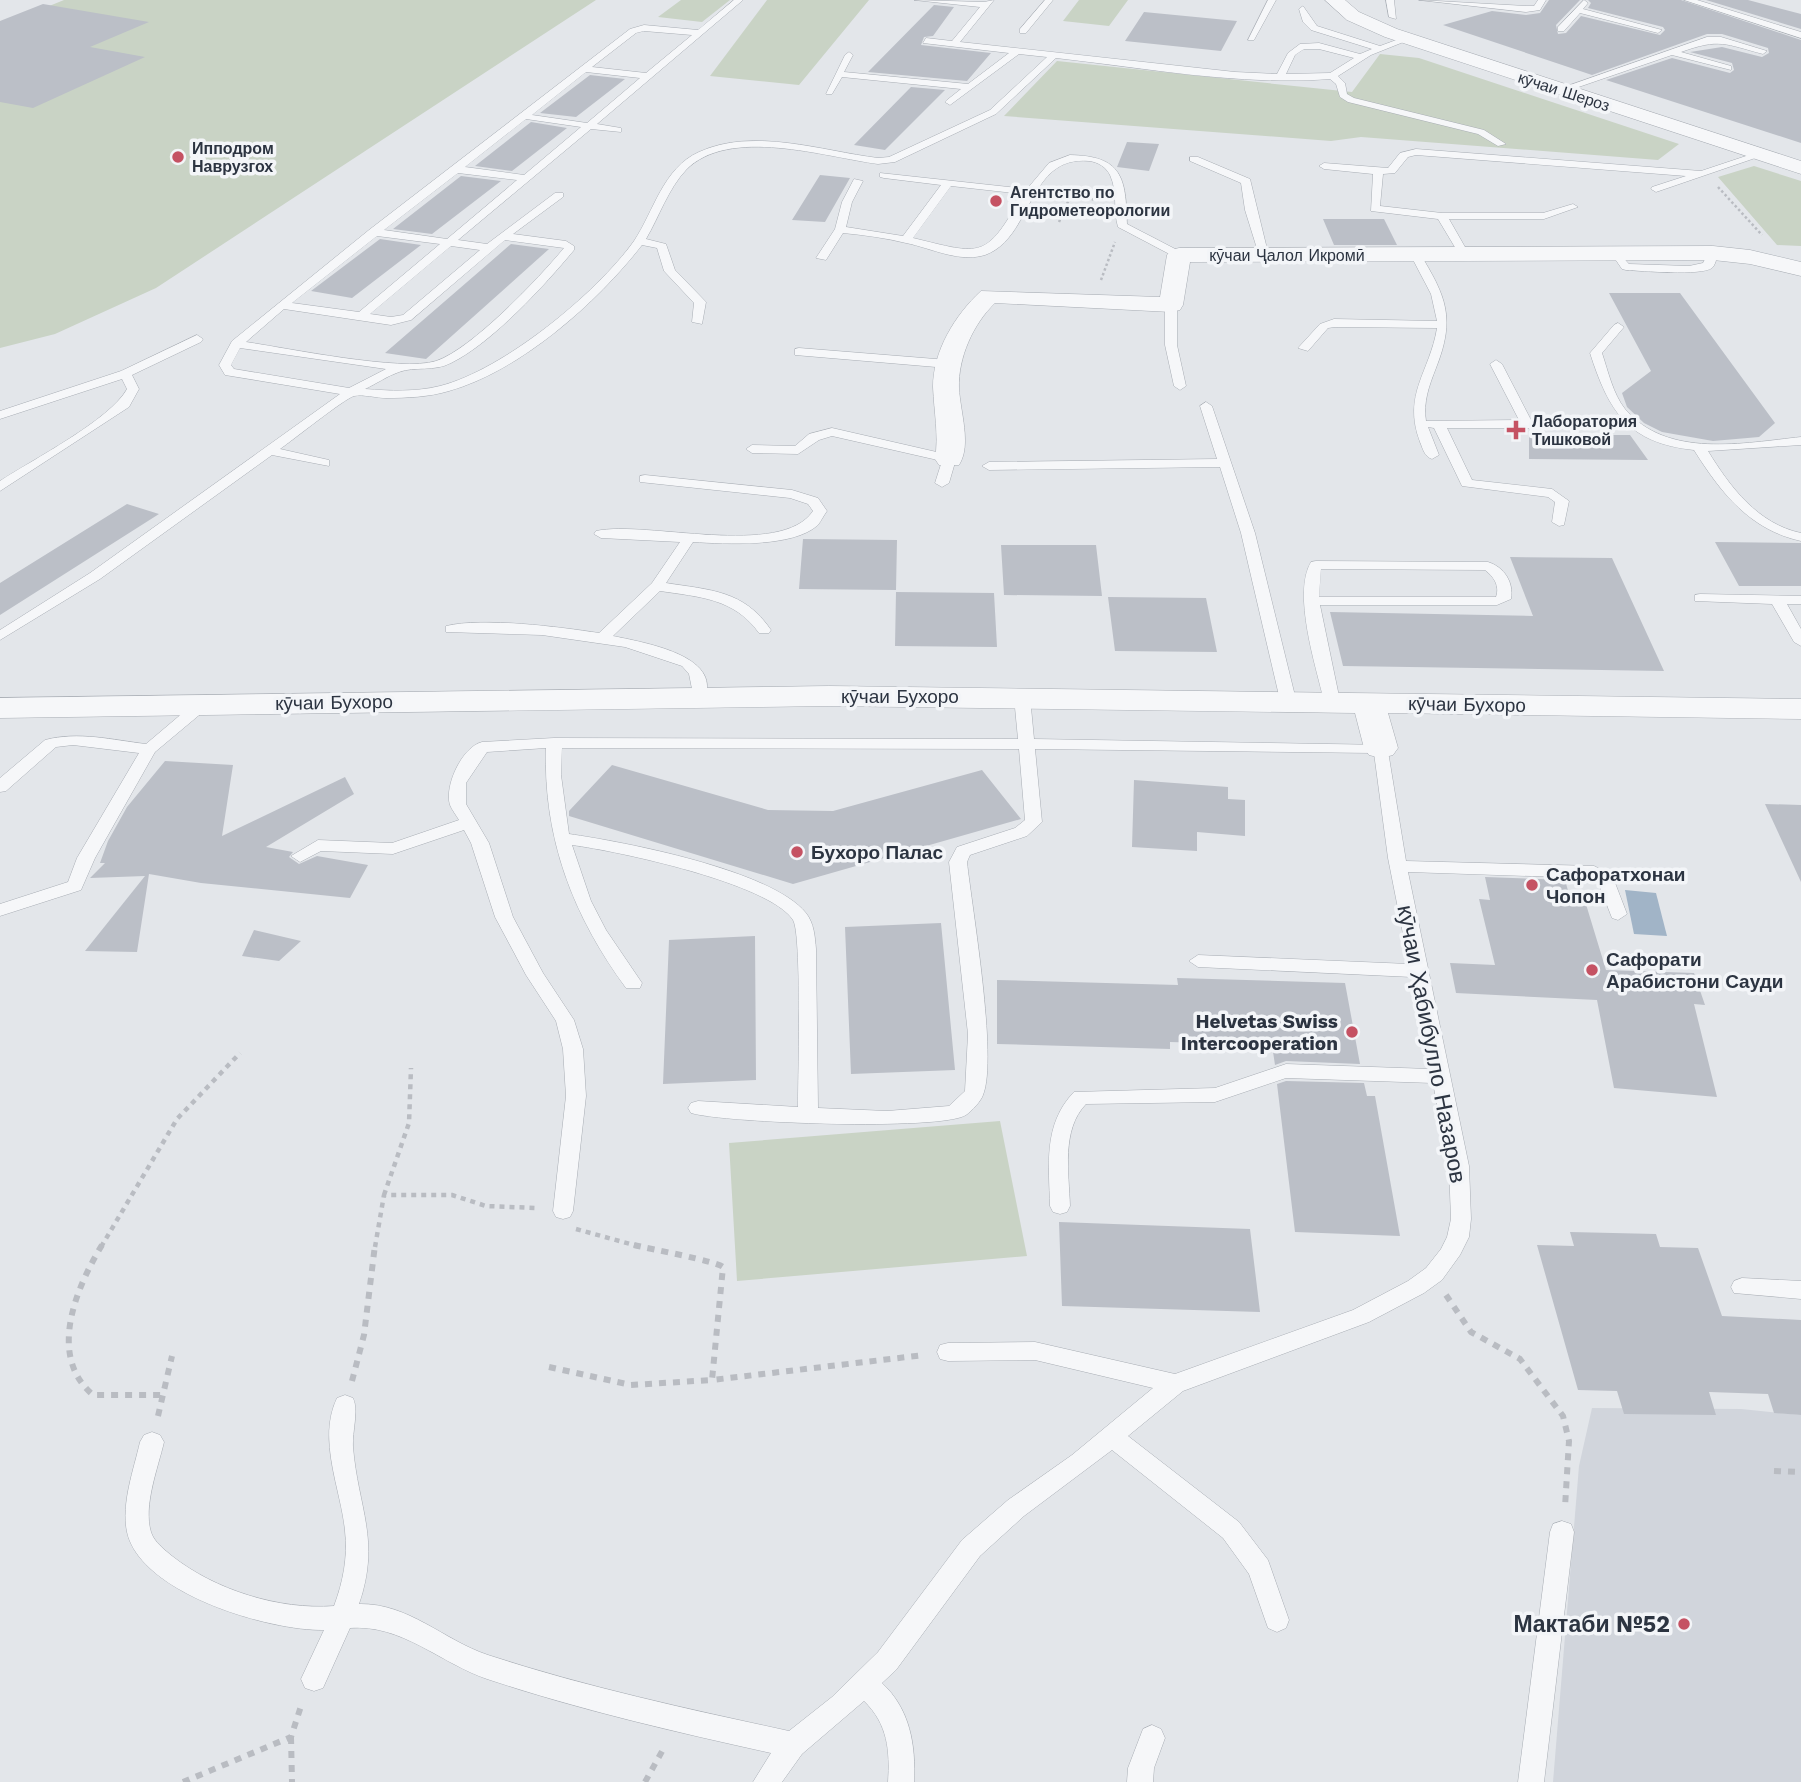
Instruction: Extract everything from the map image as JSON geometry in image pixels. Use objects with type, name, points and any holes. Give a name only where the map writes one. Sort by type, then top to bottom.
[{"type":"street","name":"кӯчаи Шероз","points":[[1334,0],[1359,20],[1407,39],[1801,168]]},
{"type":"street","name":"кӯчаи Ҷалол Икромӣ","points":[[1179,255],[1713,253],[1801,269]]},
{"type":"street","points":[[949,459],[951,444],[947,404],[948,364],[954,346],[974,310],[989,296],[1171,305],[1179,255]]},
{"type":"street","name":"кӯчаи Бухоро","points":[[0,708],[699,696],[1288,700],[1801,709]]},
{"type":"street","points":[[1369,702],[1381,748]]},
{"type":"lane","points":[[361,316],[739,0]]},
{"type":"lane","points":[[918,0],[988,3]]},
{"type":"lane","points":[[1023,31],[1049,0]]},
{"type":"lane","points":[[1251,38],[1272,0]]},
{"type":"lane","points":[[1390,0],[1393,16]]},
{"type":"lane","points":[[1423,0],[1526,9],[1537,8],[1542,0]]},
{"type":"lane","points":[[1560,29],[1586,0]]},
{"type":"lane","points":[[1688,0],[1801,35]]},
{"type":"lane","points":[[954,44],[988,3]]},
{"type":"lane","points":[[1303,9],[1307,22],[1314,28],[1379,48]]},
{"type":"lane","points":[[1577,10],[1658,30]]},
{"type":"lane","points":[[1784,28],[1801,24]]},
{"type":"lane","points":[[700,33],[640,28],[453,169],[282,305],[236,344],[226,360],[226,369],[229,372],[351,391],[416,393],[446,388],[479,374],[576,306],[613,272],[639,240],[679,172],[700,155],[720,148],[749,146],[891,160],[998,108],[1054,55]]},
{"type":"lane","points":[[926,41],[1280,78],[1332,76],[1379,48],[1407,39]]},
{"type":"lane","points":[[1562,90],[1712,39],[1763,51]]},
{"type":"lane","points":[[1280,78],[1291,55],[1299,48],[1310,47],[1362,57]]},
{"type":"lane","points":[[950,102],[1017,51]]},
{"type":"lane","points":[[1672,52],[1728,68]]},
{"type":"lane","points":[[829,92],[849,55]]},
{"type":"lane","points":[[1291,55],[1304,57]]},
{"type":"lane","points":[[1335,63],[1347,66]]},
{"type":"lane","points":[[583,69],[648,76]]},
{"type":"lane","points":[[839,74],[969,87]]},
{"type":"lane","points":[[1332,76],[1340,83],[1343,95],[1351,100],[1481,132],[1501,144]]},
{"type":"lane","points":[[522,116],[618,130]]},
{"type":"lane","points":[[1324,166],[1391,171],[1404,155],[1416,152],[1701,174]]},
{"type":"lane","points":[[840,229],[906,239],[961,253],[992,248],[1030,192],[1052,166],[1093,153],[1116,173],[1122,225],[1179,255]]},
{"type":"lane","points":[[1657,189],[1759,155]]},
{"type":"lane","points":[[1194,159],[1246,181],[1249,204],[1265,255]]},
{"type":"lane","points":[[453,169],[525,178]]},
{"type":"lane","points":[[1378,171],[1375,209],[1442,216],[1544,216],[1573,207]]},
{"type":"lane","points":[[884,175],[1030,192]]},
{"type":"lane","points":[[822,258],[840,229],[858,181]]},
{"type":"lane","points":[[906,239],[948,183]]},
{"type":"lane","points":[[282,305],[391,321],[407,318],[503,236],[559,195]]},
{"type":"lane","points":[[1442,216],[1464,254]]},
{"type":"lane","points":[[373,232],[489,248]]},
{"type":"lane","points":[[236,344],[399,367],[432,366],[459,354],[551,270],[569,248],[566,244],[503,236]]},
{"type":"lane","points":[[639,240],[662,246],[667,267],[700,302],[698,322]]},
{"type":"lane","points":[[1415,254],[1438,300],[1443,325],[1420,398],[1420,425],[1432,455]]},
{"type":"lane","points":[[1171,305],[1171,345],[1180,386]]},
{"type":"lane","points":[[1304,348],[1324,326],[1335,323],[1443,325]]},
{"type":"lane","points":[[1618,327],[1596,352],[1620,411],[1655,436],[1698,446],[1799,444]]},
{"type":"lane","points":[[0,415],[125,374],[197,340]]},
{"type":"lane","points":[[799,352],[948,364]]},
{"type":"lane","points":[[1496,364],[1527,424]]},
{"type":"lane","points":[[0,636],[72,592],[274,450],[351,391],[399,367]]},
{"type":"lane","points":[[0,487],[118,411],[133,389],[125,374]]},
{"type":"lane","points":[[1206,406],[1248,533],[1288,700]]},
{"type":"lane","points":[[1439,424],[1467,484],[1552,493],[1562,501],[1559,522]]},
{"type":"lane","points":[[1420,425],[1603,424]]},
{"type":"lane","points":[[752,449],[798,450],[814,436],[832,432],[949,459],[942,483]]},
{"type":"lane","points":[[1698,446],[1717,476],[1771,529],[1801,537]]},
{"type":"lane","points":[[274,450],[324,463]]},
{"type":"lane","points":[[989,466],[1223,464]]},
{"type":"lane","points":[[601,534],[750,538],[788,533],[808,526],[820,511],[813,501],[792,494],[645,479]]},
{"type":"lane","points":[[604,636],[657,586],[689,538]]},
{"type":"lane","points":[[1315,601],[1497,601],[1506,595],[1499,573],[1488,566],[1321,564],[1312,568],[1314,621],[1332,701]]},
{"type":"lane","points":[[657,586],[737,602],[754,614],[764,630]]},
{"type":"lane","points":[[1700,598],[1801,600]]},
{"type":"lane","points":[[1777,600],[1801,642]]},
{"type":"lane","points":[[450,629],[542,628],[604,636],[687,663],[695,669],[698,676],[699,696]]},
{"type":"lane","points":[[698,1108],[887,1118],[949,1113],[967,1105],[974,1094],[977,1079],[977,1034],[959,856],[971,847],[1021,832],[1034,822],[1022,697]]},
{"type":"lane","points":[[0,910],[75,886],[86,858],[149,749],[204,703]]},
{"type":"lane","points":[[0,788],[51,743],[73,740],[149,749]]},
{"type":"lane","points":[[554,743],[555,801],[562,838],[584,906],[614,960],[633,984]]},
{"type":"lane","points":[[563,1211],[576,1097],[576,1071],[570,1032],[504,917],[480,843],[467,822],[457,792],[458,783],[477,752],[489,745],[1027,743],[1381,748]]},
{"type":"lane","name":"кӯчаи Ҳабибулло Назаров","points":[[766,1782],[793,1745],[865,1685],[905,1638],[971,1548],[1016,1508],[1175,1384],[1361,1316],[1416,1287],[1434,1274],[1458,1237],[1461,1219],[1459,1166],[1399,866],[1381,748]]},
{"type":"lane","points":[[300,856],[318,845],[393,849],[467,822]]},
{"type":"lane","points":[[562,838],[632,850],[764,891],[795,908],[804,928],[808,1115]]},
{"type":"lane","points":[[1399,866],[1594,872],[1606,879],[1618,914]]},
{"type":"lane","points":[[1198,961],[1420,971]]},
{"type":"lane","points":[[1059,1206],[1062,1133],[1068,1111],[1081,1097],[1215,1095],[1233,1091],[1268,1074],[1286,1071],[1442,1076]]},
{"type":"lane","points":[[1742,1287],[1801,1290]]},
{"type":"lane","points":[[948,1352],[1035,1351],[1175,1384]]},
{"type":"lane","points":[[314,1679],[341,1616],[358,1554],[354,1514],[339,1447],[345,1405]]},
{"type":"lane","points":[[1111,1436],[1231,1530],[1259,1568],[1277,1620]]},
{"type":"lane","points":[[152,1442],[138,1524],[141,1539],[155,1556],[208,1590],[244,1606],[292,1616],[364,1615],[388,1619],[464,1659],[485,1667],[586,1697],[793,1745]]},
{"type":"lane","points":[[1531,1782],[1562,1532]]},
{"type":"lane","points":[[865,1685],[884,1699],[892,1712],[901,1747],[901,1782]]},
{"type":"lane","points":[[1140,1782],[1141,1768],[1152,1738]]},
{"type":"path","points":[[1701,174],[1712,179],[1773,247],[1768,261]]},
{"type":"path","points":[[1030,192],[1121,202]]},
{"type":"path","points":[[1059,222],[1070,197]]},
{"type":"path","points":[[1100,281],[1122,225]]},
{"type":"path","points":[[162,1395],[93,1395],[86,1392],[71,1368],[69,1354],[73,1304],[89,1261],[173,1125],[197,1095],[240,1053]]},
{"type":"path","points":[[345,1405],[368,1332],[373,1239],[384,1195],[409,1123],[411,1068]]},
{"type":"path","points":[[384,1195],[452,1195],[486,1206],[563,1211],[567,1222],[585,1233],[678,1257],[717,1262],[723,1267],[712,1380]]},
{"type":"path","points":[[1434,1274],[1460,1320],[1471,1332],[1520,1359],[1563,1416],[1569,1441],[1562,1532]]},
{"type":"path","points":[[549,1367],[631,1385],[712,1380],[948,1352]]},
{"type":"path","points":[[152,1442],[172,1356]]},
{"type":"path","points":[[1774,1471],[1801,1472]]},
{"type":"path","points":[[292,1782],[291,1737],[314,1679]]},
{"type":"path","points":[[645,1782],[657,1764],[676,1719]]},
{"type":"path","points":[[183,1782],[291,1737]]},
{"type":"shaded area","name":"Мактаби №52","points":[[1592,1408],[1741,1409],[1801,1415],[1801,1782],[1553,1782],[1579,1466]]},
{"type":"green space","name":"Ипподром Наврузгох","points":[[64,0],[596,0],[156,288],[55,334],[0,348],[0,26]]},
{"type":"green space","points":[[681,0],[730,0],[702,22],[658,17]]},
{"type":"green space","points":[[767,0],[869,0],[799,85],[710,76]]},
{"type":"green space","points":[[1079,0],[1128,0],[1109,26],[1063,21]]},
{"type":"green space","points":[[1380,54],[1419,58],[1679,144],[1658,160],[1361,137],[1331,141],[1004,116],[1057,61],[1352,92]]},
{"type":"green space","points":[[1754,166],[1801,181],[1801,246],[1777,245],[1718,177]]},
{"type":"green space","points":[[1000,1121],[1027,1256],[737,1281],[729,1143]]},
{"type":"water","points":[[1625,890],[1656,893],[1667,936],[1634,934]]},
{"type":"building","points":[[1549,0],[1580,0],[1556,25],[1558,34],[1566,33],[1581,16],[1660,35],[1665,30],[1663,27],[1588,8],[1591,3],[1588,0],[1681,0],[1801,40],[1801,143],[1606,80],[1672,58],[1730,73],[1734,70],[1732,63],[1690,52],[1722,47],[1762,57],[1769,53],[1768,48],[1722,34],[1707,34],[1592,75],[1443,25],[1492,11],[1526,15],[1540,13]]},
{"type":"building","points":[[1706,0],[1748,0],[1801,14],[1801,29]]},
{"type":"building","points":[[43,4],[149,22],[90,47],[145,57],[33,108],[0,102],[0,21]]},
{"type":"building","points":[[934,5],[954,7],[933,36],[924,37],[921,45],[991,53],[967,81],[868,72]]},
{"type":"building","points":[[1144,12],[1237,21],[1221,51],[1125,41]]},
{"type":"building","points":[[590,75],[625,79],[576,117],[540,113]]},
{"type":"building","points":[[911,87],[945,90],[885,150],[854,145]]},
{"type":"building","points":[[531,122],[567,128],[512,171],[475,166]]},
{"type":"building","points":[[1127,142],[1159,144],[1149,171],[1117,167]]},
{"type":"building","points":[[820,175],[850,178],[825,222],[792,220]]},
{"type":"building","points":[[461,176],[501,181],[432,234],[393,229]]},
{"type":"building","points":[[1323,219],[1384,219],[1397,245],[1334,245]]},
{"type":"building","points":[[380,239],[421,245],[352,298],[311,291]]},
{"type":"building","points":[[511,244],[549,249],[426,359],[385,353]]},
{"type":"building","points":[[1609,293],[1680,293],[1775,423],[1759,437],[1713,441],[1662,432],[1644,423],[1627,407],[1622,393],[1651,371]]},
{"type":"building","points":[[1529,435],[1630,435],[1648,460],[1529,459]]},
{"type":"building","points":[[127,504],[159,514],[0,615],[0,583]]},
{"type":"building","points":[[803,539],[897,540],[896,590],[799,589]]},
{"type":"building","points":[[1715,542],[1801,543],[1801,586],[1739,586]]},
{"type":"building","points":[[1001,545],[1096,545],[1102,596],[1004,595]]},
{"type":"building","points":[[1510,557],[1612,558],[1664,671],[1343,666],[1330,612],[1533,616]]},
{"type":"building","points":[[896,592],[994,593],[997,647],[895,646]]},
{"type":"building","points":[[1108,597],[1206,598],[1217,652],[1115,651]]},
{"type":"building","points":[[165,761],[233,765],[222,836],[345,777],[354,794],[266,847],[293,852],[289,857],[299,864],[317,856],[368,865],[350,898],[201,883],[149,874],[137,952],[85,951],[145,876],[90,878],[105,863],[100,863],[108,841],[127,807]]},
{"type":"building","name":"Бухоро Палас","points":[[612,765],[768,810],[833,811],[982,770],[1021,819],[793,884],[569,816],[569,811]]},
{"type":"building","points":[[1134,780],[1228,787],[1228,799],[1245,800],[1245,836],[1197,832],[1197,851],[1132,847]]},
{"type":"building","points":[[1765,804],[1801,805],[1801,882]]},
{"type":"building","points":[[1485,877],[1565,880],[1571,901],[1585,901],[1606,970],[1694,973],[1705,1005],[1694,1004],[1717,1097],[1614,1088],[1597,1000],[1456,993],[1450,963],[1495,965],[1479,899],[1490,900]]},
{"type":"building","points":[[941,923],[955,1070],[851,1074],[845,927]]},
{"type":"building","points":[[254,930],[301,941],[279,961],[242,956]]},
{"type":"building","points":[[755,936],[756,1080],[663,1084],[669,940]]},
{"type":"building","points":[[1177,978],[1345,983],[1360,1064],[1286,1061],[1275,1065],[1272,1045],[1170,1042],[1170,1049],[997,1044],[997,980],[1178,985]]},
{"type":"building","points":[[1286,1081],[1364,1083],[1367,1096],[1375,1096],[1400,1236],[1295,1232],[1277,1084]]},
{"type":"building","points":[[1059,1222],[1250,1229],[1260,1312],[1062,1306]]},
{"type":"building","points":[[1570,1232],[1656,1234],[1660,1247],[1698,1248],[1722,1316],[1801,1320],[1801,1415],[1774,1413],[1768,1394],[1709,1392],[1716,1415],[1624,1414],[1617,1391],[1578,1390],[1537,1245],[1574,1246]]},
{"type":"place","name":"Ипподром Наврузгох","points":[[178,157]]},
{"type":"place","name":"Агентство по Гидрометеорологии","points":[[996,201]]},
{"type":"place","name":"Лаборатория Тишковой","points":[[1516,430]]},
{"type":"place","name":"Бухоро Палас","points":[[797,852]]},
{"type":"place","name":"Сафоратхонаи Чопон","points":[[1532,885]]},
{"type":"place","name":"Сафорати Арабистони Сауди","points":[[1592,970]]},
{"type":"place","name":"Helvetas Swiss Intercooperation","points":[[1352,1032]]},
{"type":"place","name":"Мактаби №52","points":[[1684,1624]]}]
